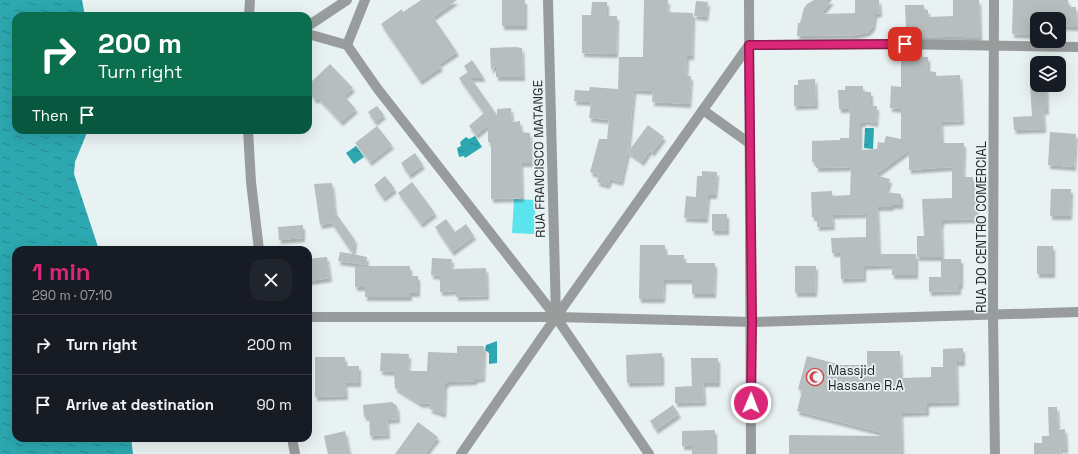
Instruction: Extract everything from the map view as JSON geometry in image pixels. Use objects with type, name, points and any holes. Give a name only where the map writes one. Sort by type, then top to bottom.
[{"type":"street","points":[[250,0],[250,12]]},
{"type":"street","points":[[312,23],[347,0]]},
{"type":"street","points":[[347,45],[365,0]]},
{"type":"street","name":"RUA FRANCISCO MATANGE","points":[[548,0],[556,317]]},
{"type":"street","points":[[749,0],[752,454]]},
{"type":"street","name":"RUA DO CENTRO COMERCIAL","points":[[994,0],[993,316],[995,454]]},
{"type":"street","points":[[312,35],[347,45],[376,88],[556,317],[649,454]]},
{"type":"street","points":[[461,454],[556,317],[749,45]]},
{"type":"street","points":[[749,45],[1078,47]]},
{"type":"street","points":[[703,110],[749,143]]},
{"type":"street","points":[[248,134],[251,182],[259,246]]},
{"type":"street","points":[[312,318],[556,317],[752,322],[993,316],[1078,312]]},
{"type":"street","points":[[293,442],[295,454]]},
{"type":"shaded area","points":[[514,199],[536,200],[534,234],[512,233]]},
{"type":"water","points":[[0,0],[82,0],[84,12],[12,12],[12,134],[86,134],[75,162],[74,174],[98,246],[12,246],[12,442],[132,442],[133,454],[0,454]]},
{"type":"water","points":[[865,128],[874,128],[873,149],[864,148]]},
{"type":"water","points":[[475,136],[482,147],[465,158],[464,156],[459,157],[457,148],[461,146],[460,142],[466,137],[469,139]]},
{"type":"water","points":[[356,146],[364,157],[354,164],[346,153]]},
{"type":"water","points":[[497,341],[497,363],[489,364],[489,353],[485,350],[486,345]]},
{"type":"building","points":[[421,0],[457,0],[433,17],[457,52],[439,64],[441,67],[420,81],[381,24],[402,9],[403,12]]},
{"type":"building","points":[[502,0],[525,0],[525,26],[502,26]]},
{"type":"building","points":[[644,0],[668,0],[667,12],[693,13],[692,56],[687,56],[686,76],[691,76],[689,104],[652,102],[653,91],[634,90],[628,152],[621,182],[610,179],[608,185],[597,182],[599,175],[590,172],[599,139],[607,139],[609,120],[589,118],[591,102],[574,101],[575,90],[589,91],[590,87],[618,89],[619,57],[643,57]]},
{"type":"building","points":[[814,0],[832,0],[821,14],[855,13],[855,0],[879,0],[880,13],[875,14],[873,27],[868,32],[857,35],[797,36],[798,23],[800,23],[804,8],[807,4]]},
{"type":"building","points":[[953,0],[979,0],[980,38],[911,38],[908,35],[906,29],[905,5],[924,5],[924,10],[928,10],[928,17],[953,16]]},
{"type":"building","points":[[1013,0],[1068,0],[1069,7],[1076,7],[1077,27],[1066,26],[1066,12],[1030,12],[1030,35],[1012,34]]},
{"type":"building","points":[[696,1],[708,2],[706,17],[694,16]]},
{"type":"building","points":[[592,2],[607,2],[607,16],[617,16],[616,54],[582,53],[582,15],[591,15]]},
{"type":"building","points":[[490,48],[522,48],[523,77],[496,77],[496,66],[491,70]]},
{"type":"building","points":[[910,51],[920,51],[921,57],[928,57],[928,71],[936,72],[936,76],[960,75],[962,121],[941,122],[942,143],[964,143],[963,177],[973,177],[973,198],[976,198],[977,219],[942,220],[942,257],[917,257],[917,236],[924,236],[922,199],[952,198],[952,167],[909,170],[909,150],[875,175],[890,179],[886,192],[901,194],[901,205],[892,205],[892,207],[877,207],[879,254],[916,254],[916,275],[892,275],[892,265],[864,266],[864,278],[841,279],[840,253],[832,253],[831,238],[866,237],[866,214],[832,215],[833,226],[817,227],[817,217],[812,217],[811,192],[832,191],[832,196],[850,195],[851,167],[816,168],[816,162],[812,162],[812,141],[840,140],[840,138],[849,138],[850,109],[839,109],[838,90],[845,90],[845,86],[863,86],[863,92],[871,92],[871,106],[877,106],[876,123],[864,121],[864,123],[860,123],[860,150],[877,149],[878,142],[884,143],[886,136],[901,139],[901,109],[890,108],[891,86],[901,87],[901,57],[910,57]]},
{"type":"building","points":[[472,60],[484,78],[471,78],[497,115],[497,109],[511,108],[512,122],[520,121],[521,132],[530,133],[531,163],[521,163],[522,198],[491,199],[491,142],[488,142],[488,125],[476,135],[469,126],[484,113],[459,78],[468,72],[464,66]]},
{"type":"building","points":[[330,64],[353,88],[344,96],[356,109],[341,122],[318,98],[315,100],[312,96],[312,81]]},
{"type":"building","points":[[815,79],[816,105],[794,106],[794,85],[798,85],[798,80]]},
{"type":"building","points":[[1030,92],[1046,92],[1047,111],[1043,110],[1044,129],[1014,130],[1013,117],[1032,116]]},
{"type":"building","points":[[377,106],[384,115],[375,122],[368,112]]},
{"type":"building","points":[[648,125],[664,137],[652,153],[650,150],[642,162],[628,152]]},
{"type":"building","points":[[377,126],[392,145],[370,162],[355,143]]},
{"type":"building","points":[[1050,132],[1076,134],[1074,167],[1048,165]]},
{"type":"building","points":[[415,153],[423,165],[409,175],[401,163]]},
{"type":"building","points":[[702,171],[717,172],[715,195],[708,195],[706,219],[684,218],[686,196],[696,197],[697,176],[702,176]]},
{"type":"building","points":[[385,176],[395,189],[383,198],[374,185]]},
{"type":"building","points":[[412,182],[435,213],[421,224],[398,193]]},
{"type":"building","points":[[332,183],[335,212],[355,240],[353,254],[332,223],[320,225],[314,184]]},
{"type":"building","points":[[1051,189],[1071,189],[1070,216],[1050,216]]},
{"type":"building","points":[[712,214],[727,214],[727,231],[712,231]]},
{"type":"building","points":[[446,219],[455,232],[466,224],[474,236],[452,252],[435,227]]},
{"type":"building","points":[[303,225],[303,238],[279,240],[278,227]]},
{"type":"building","points":[[640,245],[665,245],[665,255],[684,255],[684,263],[715,263],[714,294],[692,294],[692,280],[664,280],[663,299],[639,299]]},
{"type":"building","points":[[1037,246],[1053,246],[1053,274],[1037,274]]},
{"type":"building","points":[[340,252],[367,257],[366,265],[338,261]]},
{"type":"building","points":[[327,257],[330,278],[312,280],[312,259]]},
{"type":"building","points":[[432,258],[452,259],[451,269],[486,268],[487,296],[456,297],[456,291],[440,292],[440,276],[431,275]]},
{"type":"building","points":[[941,259],[961,259],[961,285],[959,285],[959,291],[929,292],[929,277],[941,277]]},
{"type":"building","points":[[355,266],[410,266],[410,276],[418,276],[418,293],[410,293],[410,297],[365,297],[365,287],[355,287]]},
{"type":"building","points":[[795,266],[816,266],[815,293],[795,293]]},
{"type":"building","points":[[457,346],[484,346],[483,378],[475,379],[475,381],[447,382],[447,384],[445,384],[444,414],[429,409],[433,403],[421,404],[395,388],[394,372],[380,371],[381,353],[409,354],[408,371],[427,371],[428,352],[457,353]]},
{"type":"building","points":[[963,348],[963,362],[956,362],[957,402],[927,403],[927,412],[901,413],[902,454],[789,454],[789,435],[882,436],[883,433],[797,411],[802,391],[798,389],[807,356],[841,365],[867,365],[867,351],[900,351],[901,378],[931,377],[931,367],[943,367],[943,349]]},
{"type":"building","points":[[662,353],[662,382],[627,383],[626,355]]},
{"type":"building","points":[[315,357],[345,357],[345,366],[359,366],[359,383],[345,383],[346,396],[315,397]]},
{"type":"building","points":[[691,358],[718,358],[718,383],[703,383],[704,402],[675,403],[675,387],[692,386]]},
{"type":"building","points":[[392,402],[397,406],[398,419],[387,420],[388,435],[370,436],[369,416],[364,417],[363,405]]},
{"type":"building","points":[[673,405],[679,414],[656,430],[650,421]]},
{"type":"building","points":[[1048,407],[1057,407],[1058,430],[1065,429],[1066,450],[1060,448],[1061,454],[1034,454],[1034,443],[1042,443],[1042,436],[1049,436]]},
{"type":"building","points":[[418,422],[438,437],[425,454],[395,454]]},
{"type":"building","points":[[715,430],[715,454],[692,454],[692,446],[682,446],[682,431]]},
{"type":"building","points":[[345,431],[350,454],[328,454],[324,436]]},
{"type":"place","name":"Massjid Hassane R.A","points":[[815,377]]},
{"type":"route","points":[[751,403],[752,322],[749,45],[905,44]]}]
